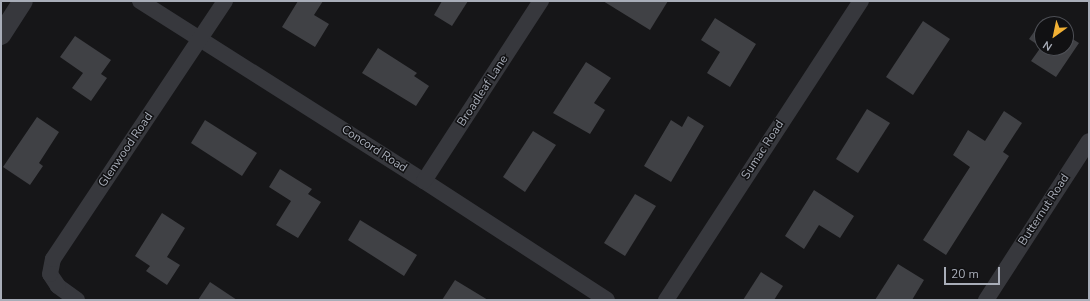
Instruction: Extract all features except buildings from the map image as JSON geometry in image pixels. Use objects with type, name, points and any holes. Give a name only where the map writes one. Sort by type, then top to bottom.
[{"type":"street","points":[[1,35],[23,1]]},
{"type":"street","name":"Concord Road","points":[[140,1],[424,181],[607,300]]},
{"type":"street","name":"Glenwood Road","points":[[75,299],[58,286],[50,274],[53,259],[225,1]]},
{"type":"street","name":"Broadleaf Lane","points":[[424,181],[541,1]]},
{"type":"street","name":"Sumac Road","points":[[666,300],[861,1]]},
{"type":"street","name":"Butternut Road","points":[[986,300],[1089,141]]}]
